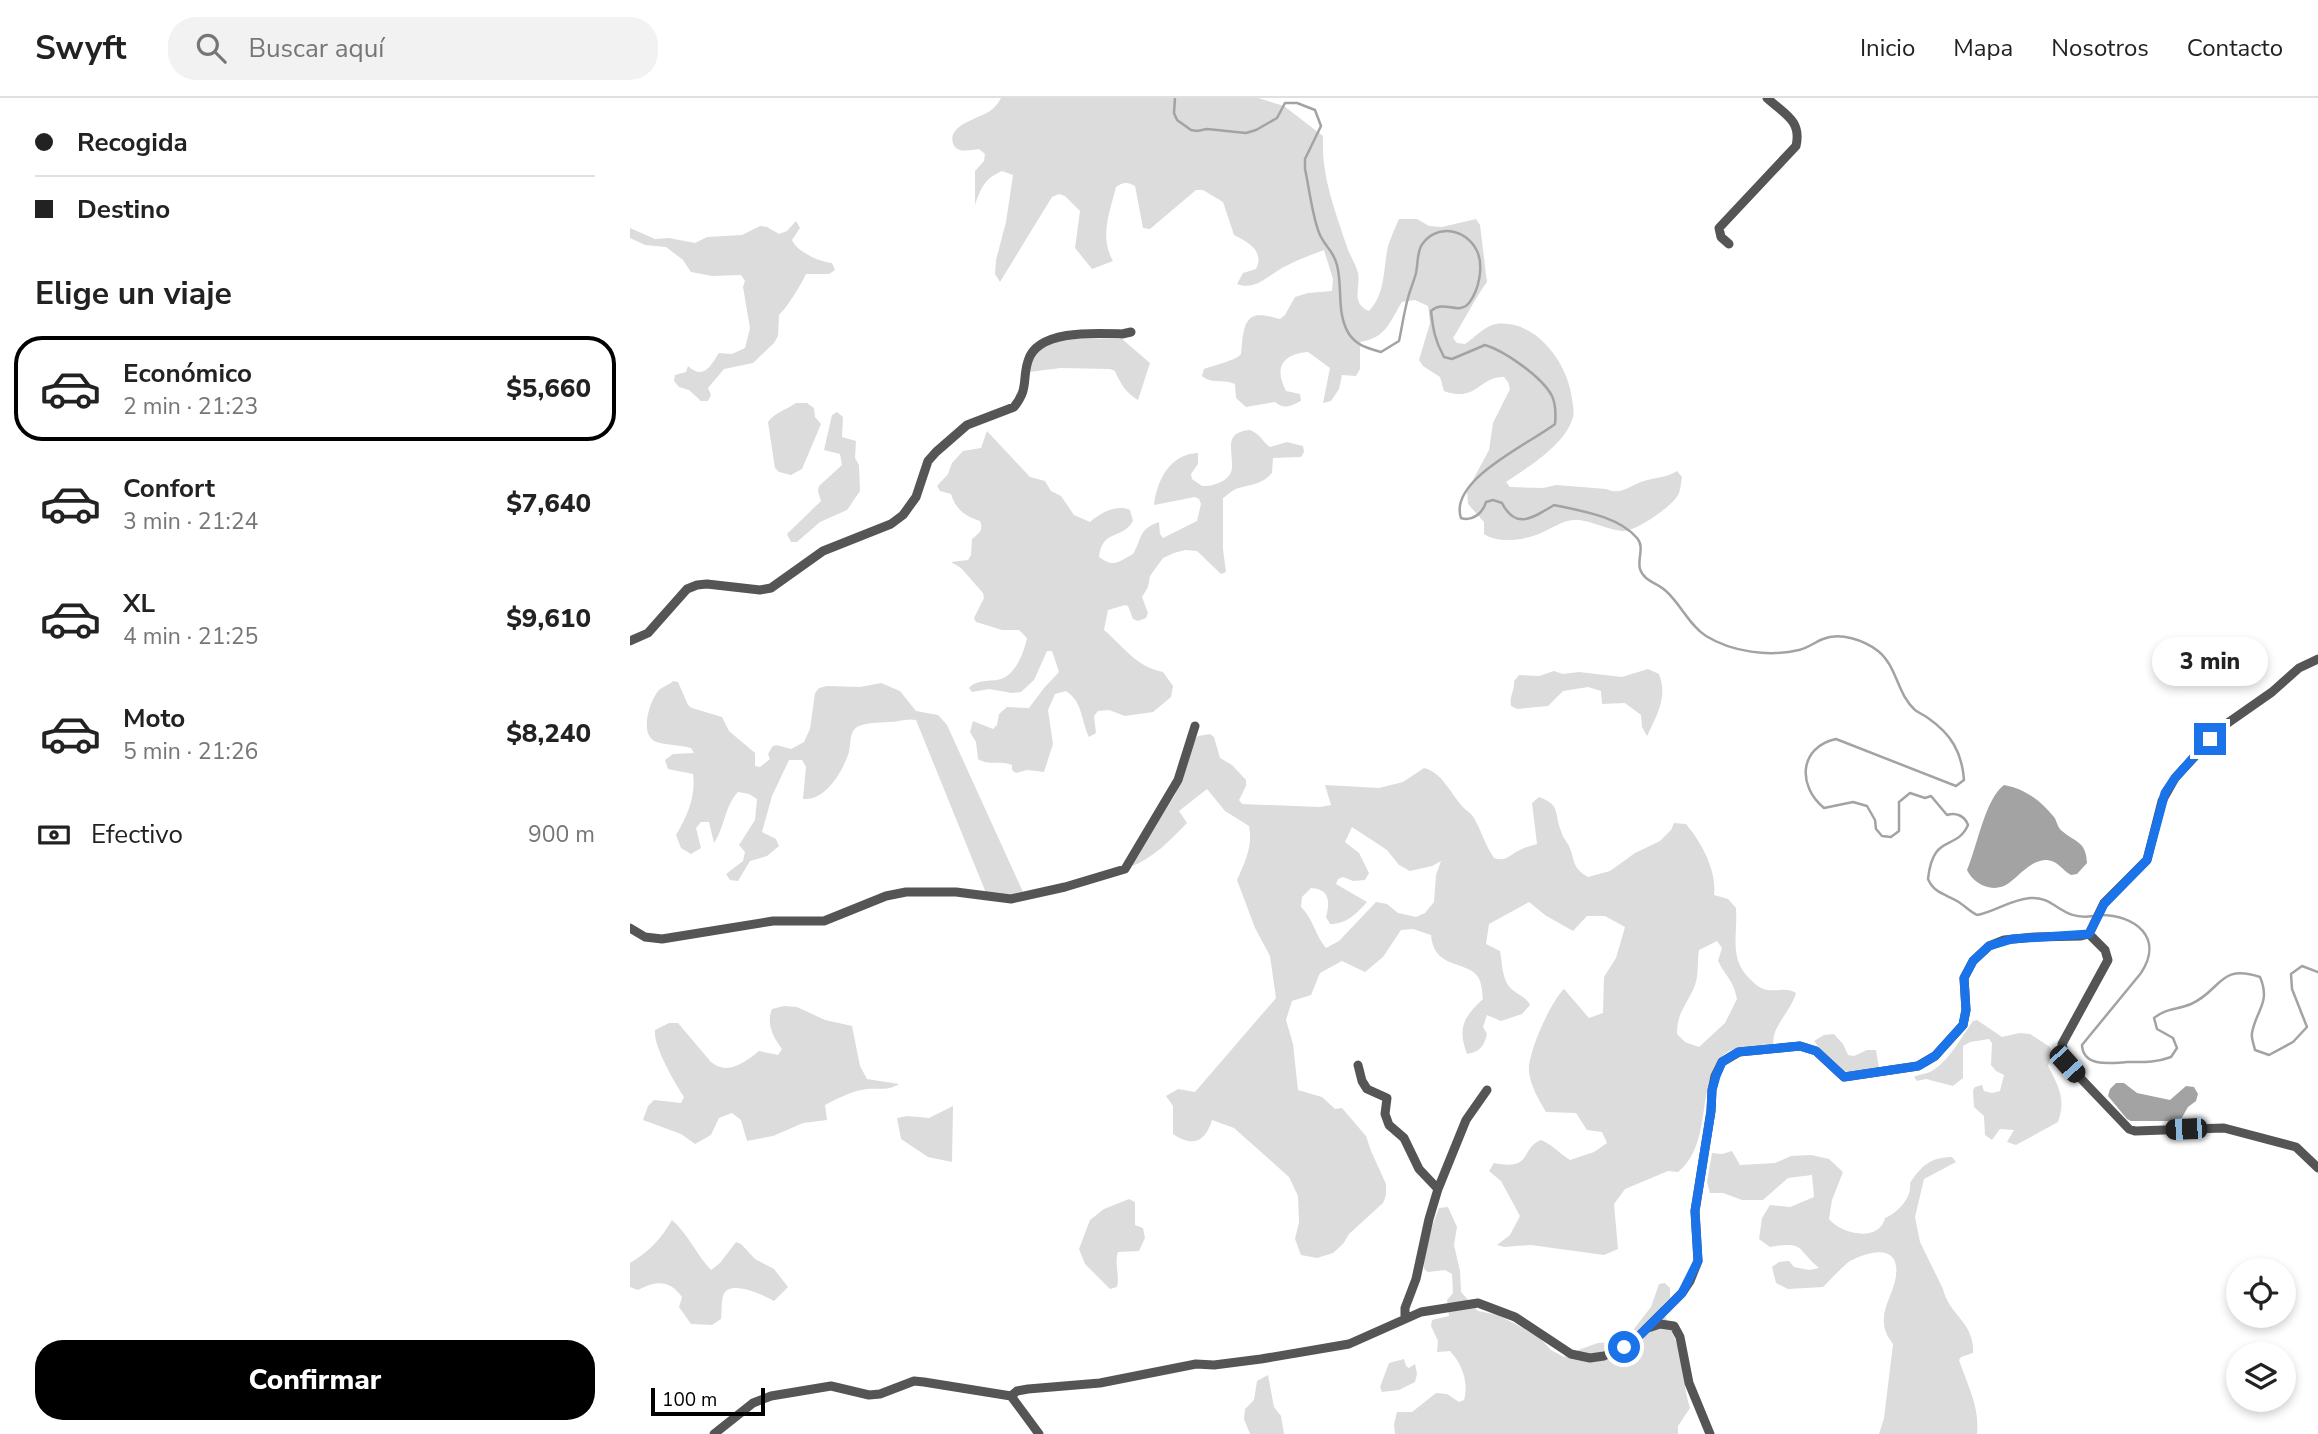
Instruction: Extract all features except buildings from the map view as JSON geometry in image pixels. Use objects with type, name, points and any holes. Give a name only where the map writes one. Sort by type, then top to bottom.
[{"type":"street","points":[[1729,244],[1721,237],[1719,228],[1796,146],[1799,133],[1795,124],[1767,98]]},
{"type":"street","points":[[630,641],[648,633],[692,586],[707,584],[760,590],[771,588],[823,551],[891,524],[903,515],[916,497],[926,466],[936,452],[967,425],[1014,407],[1026,386],[1028,357],[1038,348],[1061,336],[1131,332]]},
{"type":"street","points":[[2092,930],[2100,910],[2147,860],[2165,793],[2198,750],[2222,727],[2272,692],[2299,668],[2318,659]]},
{"type":"street","points":[[630,928],[645,937],[662,939],[773,921],[824,921],[886,896],[906,892],[956,892],[1011,899],[1066,887],[1125,869],[1178,780],[1195,726]]},
{"type":"street","points":[[2092,930],[2108,960],[2065,1037],[2063,1050],[2067,1064],[2123,1125],[2135,1131],[2224,1128],[2296,1147],[2318,1168]]},
{"type":"street","points":[[1011,1396],[1017,1391],[1028,1389],[1100,1383],[1196,1364],[1214,1365],[1261,1359],[1349,1344],[1405,1317],[1433,1309],[1478,1303],[1515,1317],[1562,1349],[1580,1357],[1604,1356],[1624,1347],[1647,1329],[1682,1293],[1698,1261],[1695,1211],[1712,1090],[1722,1062],[1738,1052],[1800,1046],[1816,1051],[1844,1077],[1918,1066],[1935,1056],[1963,1025],[1966,1010],[1964,978],[1973,961],[1989,946],[2012,939],[2092,930]]},
{"type":"street","points":[[1358,1065],[1367,1089],[1387,1098],[1385,1114],[1389,1125],[1404,1138],[1419,1169],[1438,1189]]},
{"type":"street","points":[[1405,1317],[1405,1308],[1414,1287],[1438,1189],[1466,1120],[1487,1090]]},
{"type":"street","points":[[1647,1329],[1660,1324],[1674,1326],[1680,1337],[1689,1383],[1710,1434]]},
{"type":"street","points":[[714,1434],[761,1399],[831,1385],[869,1395],[887,1393],[914,1381],[1011,1396],[1039,1434]]},
{"type":"shaded area","points":[[1001,98],[1258,98],[1284,106],[1323,136],[1324,165],[1330,193],[1357,270],[1358,299],[1363,308],[1369,311],[1378,296],[1388,246],[1399,219],[1417,219],[1429,226],[1442,227],[1476,219],[1480,225],[1487,282],[1453,338],[1457,343],[1465,344],[1484,329],[1496,324],[1511,324],[1537,336],[1548,346],[1564,371],[1573,407],[1573,418],[1561,438],[1544,455],[1506,482],[1510,487],[1543,488],[1556,485],[1617,491],[1677,471],[1682,477],[1679,493],[1663,511],[1629,530],[1571,520],[1520,539],[1504,540],[1484,534],[1484,522],[1468,504],[1467,491],[1489,450],[1493,423],[1510,389],[1508,382],[1504,377],[1496,378],[1464,394],[1444,391],[1440,377],[1423,366],[1419,360],[1430,323],[1428,306],[1415,300],[1402,302],[1381,333],[1360,342],[1360,369],[1356,376],[1342,375],[1339,389],[1331,401],[1323,403],[1330,368],[1308,352],[1286,359],[1281,369],[1282,383],[1286,391],[1300,394],[1301,401],[1288,406],[1275,402],[1246,407],[1236,398],[1235,384],[1206,378],[1202,376],[1204,369],[1230,361],[1241,354],[1245,326],[1252,317],[1263,315],[1280,319],[1295,297],[1332,291],[1333,279],[1324,250],[1287,265],[1261,282],[1250,286],[1237,284],[1243,273],[1256,269],[1257,252],[1234,235],[1223,202],[1203,190],[1196,190],[1150,229],[1143,228],[1135,186],[1125,183],[1116,187],[1106,234],[1113,261],[1092,269],[1075,248],[1080,211],[1065,196],[1059,194],[1052,197],[1000,282],[995,274],[996,260],[1006,222],[1013,175],[1002,171],[991,177],[981,189],[975,205],[975,171],[984,161],[985,154],[979,149],[957,149],[952,137],[959,127],[990,111]]},
{"type":"shaded area","points":[[796,221],[800,228],[792,240],[795,244],[809,256],[832,263],[835,270],[829,274],[806,274],[779,315],[778,336],[774,343],[753,363],[724,369],[708,388],[711,395],[708,401],[701,401],[689,390],[679,387],[674,381],[675,375],[686,372],[688,366],[702,372],[719,353],[732,354],[745,348],[750,328],[743,287],[745,281],[741,275],[712,276],[691,272],[683,260],[666,247],[645,245],[630,238],[630,228],[655,239],[669,238],[695,243],[707,237],[742,235],[760,226],[779,234],[787,231]]},
{"type":"shaded area","points":[[1063,338],[1122,339],[1150,363],[1138,400],[1124,387],[1115,371],[1110,369],[1061,368],[1029,372],[1031,359],[1041,349]]},
{"type":"shaded area","points":[[796,403],[807,403],[814,408],[815,417],[821,424],[802,469],[791,475],[775,468],[768,422]]},
{"type":"shaded area","points":[[837,412],[843,417],[842,437],[856,441],[855,458],[859,465],[860,491],[847,510],[820,522],[797,542],[791,542],[787,534],[821,501],[819,486],[842,465],[840,454],[824,450],[832,415]]},
{"type":"shaded area","points":[[1250,430],[1270,447],[1287,442],[1303,446],[1304,452],[1301,457],[1273,458],[1272,473],[1268,477],[1235,490],[1223,498],[1226,572],[1221,574],[1197,551],[1174,553],[1163,558],[1150,576],[1142,597],[1148,613],[1146,618],[1138,621],[1133,619],[1128,606],[1125,605],[1108,610],[1104,630],[1138,661],[1163,672],[1173,686],[1171,697],[1153,712],[1125,716],[1109,710],[1098,711],[1094,716],[1096,733],[1089,737],[1072,695],[1066,691],[1055,694],[1048,710],[1053,744],[1044,772],[1027,770],[1016,773],[1012,770],[1012,765],[978,759],[976,742],[970,732],[973,721],[993,729],[997,725],[999,714],[1007,707],[1029,708],[1059,672],[1052,651],[1047,651],[1034,680],[1021,692],[989,689],[972,692],[969,688],[980,682],[1001,679],[1011,672],[1021,656],[1027,638],[1019,630],[1002,630],[976,622],[974,618],[984,598],[983,593],[961,568],[951,562],[968,560],[972,539],[980,531],[981,524],[962,512],[951,494],[940,491],[937,486],[948,474],[952,463],[963,451],[981,448],[987,431],[1030,477],[1045,481],[1051,491],[1061,496],[1074,515],[1090,522],[1114,509],[1130,510],[1133,521],[1129,527],[1108,538],[1101,548],[1099,557],[1116,563],[1133,554],[1144,531],[1152,525],[1159,522],[1163,538],[1197,521],[1201,504],[1195,497],[1154,505],[1158,486],[1173,463],[1188,454],[1198,453],[1198,464],[1191,474],[1192,479],[1202,486],[1220,482],[1231,473],[1233,438],[1242,431]]},
{"type":"shaded area","points":[[1648,669],[1659,674],[1662,698],[1647,736],[1642,727],[1641,715],[1625,703],[1602,704],[1601,691],[1588,687],[1563,691],[1548,706],[1517,709],[1511,706],[1514,681],[1519,675],[1539,676],[1554,671],[1563,674],[1579,672],[1622,677]]},
{"type":"shaded area","points":[[673,681],[678,682],[692,708],[722,717],[729,731],[755,753],[755,766],[760,767],[770,759],[768,754],[772,747],[776,745],[791,749],[804,742],[810,729],[815,693],[819,688],[860,687],[881,683],[900,691],[916,711],[938,715],[947,725],[1023,892],[1015,895],[986,893],[916,720],[868,723],[857,727],[838,776],[826,790],[811,798],[803,799],[806,767],[802,760],[789,760],[772,796],[762,832],[776,839],[779,846],[767,856],[750,861],[738,881],[730,880],[726,874],[743,861],[745,852],[739,845],[755,820],[757,799],[738,792],[730,804],[714,843],[709,822],[701,822],[696,828],[701,848],[691,854],[681,848],[676,835],[690,806],[693,774],[668,769],[665,760],[673,754],[694,753],[691,748],[653,740],[647,730],[650,708],[656,695]]},
{"type":"shaded area","points":[[1210,734],[1214,737],[1220,758],[1232,765],[1246,780],[1239,800],[1242,804],[1320,807],[1331,805],[1325,785],[1379,788],[1403,782],[1424,768],[1436,774],[1473,816],[1491,853],[1498,859],[1505,859],[1537,844],[1532,803],[1539,797],[1551,803],[1556,810],[1562,833],[1575,863],[1588,877],[1610,871],[1635,853],[1660,841],[1674,823],[1686,824],[1707,857],[1713,876],[1714,895],[1728,899],[1736,908],[1737,955],[1744,972],[1762,988],[1796,993],[1777,1027],[1774,1046],[1731,1050],[1716,1064],[1710,1078],[1697,1145],[1689,1160],[1678,1172],[1668,1171],[1625,1189],[1614,1204],[1618,1249],[1604,1255],[1531,1245],[1497,1245],[1510,1235],[1520,1216],[1501,1181],[1489,1171],[1494,1163],[1507,1165],[1521,1162],[1534,1144],[1541,1140],[1570,1160],[1594,1152],[1607,1143],[1602,1132],[1587,1130],[1576,1113],[1546,1112],[1533,1088],[1529,1072],[1532,1053],[1541,1028],[1564,989],[1589,1018],[1603,1013],[1604,977],[1616,958],[1625,927],[1605,916],[1587,916],[1573,931],[1529,902],[1489,924],[1486,944],[1500,951],[1503,973],[1508,985],[1530,1005],[1522,1014],[1501,1021],[1487,1015],[1483,1027],[1487,1034],[1484,1042],[1481,1048],[1471,1053],[1467,1054],[1464,1045],[1463,1029],[1471,1011],[1483,999],[1479,979],[1473,972],[1438,954],[1431,935],[1413,929],[1401,930],[1383,957],[1365,972],[1342,961],[1320,973],[1311,995],[1292,1001],[1286,1020],[1293,1044],[1298,1090],[1322,1097],[1335,1109],[1342,1108],[1366,1136],[1386,1184],[1383,1203],[1349,1234],[1333,1253],[1317,1258],[1301,1255],[1295,1239],[1299,1222],[1298,1196],[1289,1177],[1234,1128],[1212,1120],[1206,1134],[1197,1140],[1186,1141],[1173,1134],[1173,1106],[1166,1096],[1178,1089],[1195,1092],[1276,998],[1270,956],[1255,928],[1237,880],[1249,847],[1249,826],[1225,811],[1207,789],[1179,811],[1187,823],[1154,854],[1130,867],[1175,795],[1188,761],[1191,744],[1198,736]],"holes":[[[1352,827],[1387,850],[1399,865],[1410,871],[1441,861],[1436,875],[1434,902],[1425,913],[1416,917],[1398,913],[1387,904],[1376,902],[1339,941],[1326,948],[1301,907],[1302,897],[1311,888],[1322,891],[1328,901],[1326,917],[1330,924],[1346,920],[1367,902],[1336,884],[1338,879],[1343,877],[1353,881],[1365,880],[1369,873],[1359,853],[1345,842]],[[1717,941],[1722,948],[1718,961],[1731,982],[1737,999],[1725,1023],[1699,1047],[1685,1042],[1677,1034],[1677,1026],[1696,981],[1699,950]]]},
{"type":"shaded area","points":[[2004,785],[2019,789],[2038,800],[2054,817],[2060,829],[2082,846],[2087,863],[2077,874],[2071,875],[2047,860],[2031,865],[2009,883],[1997,888],[1979,884],[1974,880],[1967,870],[1987,812],[1997,792]]},
{"type":"shaded area","points":[[797,1007],[825,1020],[852,1026],[860,1066],[867,1079],[899,1084],[840,1097],[825,1105],[827,1120],[803,1123],[773,1136],[747,1141],[741,1120],[732,1113],[719,1118],[711,1135],[695,1144],[681,1134],[643,1120],[648,1106],[654,1100],[681,1103],[684,1097],[661,1055],[655,1030],[669,1023],[678,1023],[711,1062],[730,1068],[759,1051],[778,1055],[782,1049],[771,1030],[770,1015],[772,1009]]},
{"type":"shaded area","points":[[1977,1020],[2002,1037],[2030,1034],[2050,1047],[2052,1054],[2048,1066],[2061,1100],[2058,1122],[2016,1145],[2007,1142],[2014,1130],[2000,1129],[1992,1140],[1985,1135],[1984,1116],[1974,1107],[1975,1087],[1982,1085],[1984,1091],[1992,1093],[2000,1091],[2004,1075],[1991,1065],[1992,1043],[1989,1039],[1963,1046],[1963,1078],[1953,1086],[1926,1079],[1917,1081],[1914,1077],[1937,1068],[1973,1021]]},
{"type":"shaded area","points":[[1834,1034],[1848,1055],[1876,1050],[1879,1068],[1843,1072],[1827,1058],[1814,1041],[1824,1035]]},
{"type":"shaded area","points":[[2116,1083],[2124,1083],[2137,1093],[2170,1100],[2186,1086],[2194,1087],[2198,1094],[2196,1101],[2188,1107],[2180,1121],[2131,1121],[2108,1096]]},
{"type":"shaded area","points":[[953,1106],[952,1162],[928,1157],[901,1139],[897,1118],[929,1118]]},
{"type":"shaded area","points":[[1732,1151],[1740,1165],[1775,1163],[1791,1156],[1811,1155],[1829,1159],[1843,1172],[1832,1200],[1829,1219],[1842,1229],[1859,1234],[1875,1231],[1885,1218],[1899,1208],[1909,1194],[1910,1183],[1923,1167],[1932,1161],[1952,1157],[1956,1162],[1924,1179],[1915,1217],[1920,1242],[1950,1306],[1966,1326],[1973,1343],[1973,1353],[1959,1360],[1975,1405],[1977,1434],[1879,1434],[1884,1418],[1893,1344],[1886,1333],[1884,1313],[1896,1276],[1894,1259],[1884,1252],[1862,1256],[1847,1263],[1823,1287],[1788,1289],[1776,1283],[1772,1267],[1779,1262],[1789,1261],[1794,1267],[1809,1270],[1819,1268],[1795,1246],[1770,1247],[1759,1239],[1762,1218],[1770,1205],[1790,1207],[1814,1197],[1812,1175],[1788,1178],[1763,1200],[1742,1200],[1723,1193],[1710,1193],[1707,1182],[1712,1153]]},
{"type":"shaded area","points":[[1129,1199],[1135,1202],[1135,1225],[1143,1228],[1145,1238],[1139,1251],[1118,1252],[1117,1287],[1110,1289],[1085,1264],[1079,1249],[1090,1220],[1104,1209]]},
{"type":"shaded area","points":[[1448,1207],[1457,1227],[1454,1245],[1460,1271],[1461,1292],[1478,1311],[1498,1315],[1519,1326],[1539,1337],[1551,1350],[1564,1357],[1598,1343],[1614,1342],[1630,1334],[1651,1307],[1659,1284],[1665,1283],[1670,1288],[1670,1298],[1662,1306],[1680,1353],[1690,1408],[1678,1426],[1678,1434],[1395,1434],[1397,1412],[1412,1412],[1436,1393],[1447,1394],[1459,1402],[1464,1400],[1466,1387],[1461,1367],[1450,1351],[1437,1352],[1438,1341],[1431,1326],[1432,1320],[1449,1316],[1447,1300],[1453,1293],[1452,1274],[1445,1270],[1428,1272],[1424,1269],[1436,1215],[1439,1208]]},
{"type":"shaded area","points":[[672,1220],[711,1270],[736,1242],[755,1259],[774,1269],[788,1287],[774,1301],[747,1290],[732,1288],[723,1296],[721,1319],[712,1325],[691,1324],[679,1307],[682,1297],[672,1287],[662,1283],[638,1290],[630,1287],[630,1263],[654,1244]]},
{"type":"shaded area","points":[[1404,1359],[1409,1368],[1415,1364],[1415,1382],[1399,1390],[1382,1392],[1380,1387],[1389,1363]]},
{"type":"shaded area","points":[[1268,1375],[1274,1407],[1281,1416],[1284,1434],[1250,1434],[1244,1419],[1245,1409],[1254,1400],[1257,1381]]},
{"type":"waterway","points":[[1175,98],[1174,113],[1177,120],[1197,131],[1207,129],[1246,133],[1256,130],[1277,118],[1285,103],[1297,103],[1315,110],[1321,126],[1305,159],[1311,204],[1318,231],[1337,265],[1342,318],[1349,334],[1363,346],[1381,352],[1399,341],[1419,252],[1427,239],[1442,231],[1450,231],[1466,237],[1472,243],[1479,257],[1480,271],[1473,298],[1465,307],[1441,307],[1431,311],[1441,351],[1444,357],[1452,359],[1485,345],[1502,353],[1532,373],[1547,389],[1553,399],[1556,417],[1555,424],[1479,477],[1467,490],[1460,504],[1461,518],[1476,516],[1486,502],[1493,500],[1502,503],[1507,512],[1519,519],[1532,517],[1554,505],[1610,519],[1637,538],[1640,545],[1640,569],[1648,580],[1667,592],[1700,632],[1716,641],[1727,646],[1763,653],[1799,650],[1837,636],[1852,638],[1872,647],[1889,664],[1909,703],[1936,724],[1954,744],[1961,761],[1964,780],[1956,786],[1836,739],[1824,743],[1809,759],[1806,779],[1815,799],[1824,808],[1853,802],[1867,806],[1875,820],[1876,829],[1882,836],[1891,837],[1899,831],[1899,802],[1910,793],[1925,798],[1931,796],[1947,815],[1960,816],[1968,825],[1963,833],[1945,844],[1935,855],[1928,879],[1937,890],[1977,915],[2015,901],[2039,898],[2073,915],[2093,916]]},
{"type":"waterway","points":[[2100,915],[2125,919],[2135,924],[2148,939],[2149,949],[2141,973],[2082,1045],[2087,1058],[2093,1061],[2149,1062],[2171,1057],[2177,1048],[2173,1038],[2157,1029],[2154,1018],[2201,999],[2221,980],[2236,973],[2260,977],[2264,993],[2252,1037],[2255,1050],[2269,1055],[2293,1042],[2307,1027],[2292,989],[2291,974],[2302,966],[2318,972]]},
{"type":"route","points":[[1624,1347],[1647,1329],[1682,1293],[1698,1261],[1695,1211],[1712,1090],[1722,1062],[1738,1052],[1800,1046],[1816,1051],[1844,1077],[1865,1076],[1926,1063],[1963,1025],[1966,1010],[1964,978],[1980,953],[1994,943],[2012,939],[2089,934],[2104,904],[2144,865],[2165,793],[2198,750],[2210,739]]}]
